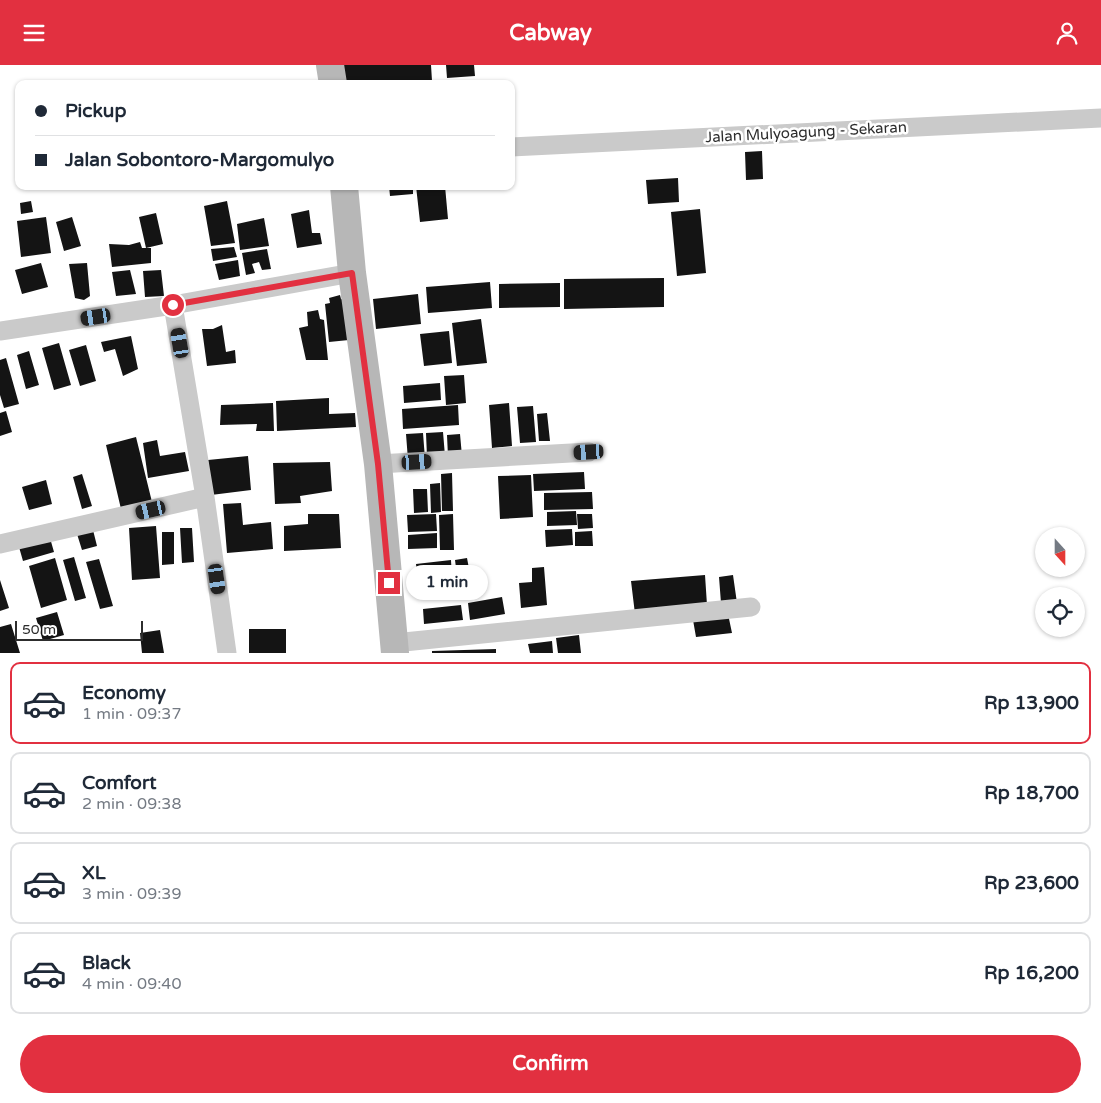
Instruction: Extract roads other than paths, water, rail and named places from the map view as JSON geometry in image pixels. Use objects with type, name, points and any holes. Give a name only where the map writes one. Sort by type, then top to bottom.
[{"type":"street","points":[[330,65],[332,80]]},
{"type":"street","name":"Jalan Mulyoagung - Sekaran","points":[[515,147],[1101,118]]},
{"type":"street","points":[[344,190],[352,273],[378,464],[394,648],[751,607]]},
{"type":"street","points":[[0,331],[173,305],[352,273]]},
{"type":"street","points":[[173,305],[205,497],[228,653]]},
{"type":"street","points":[[378,464],[589,452]]},
{"type":"street","points":[[0,544],[205,497]]}]
